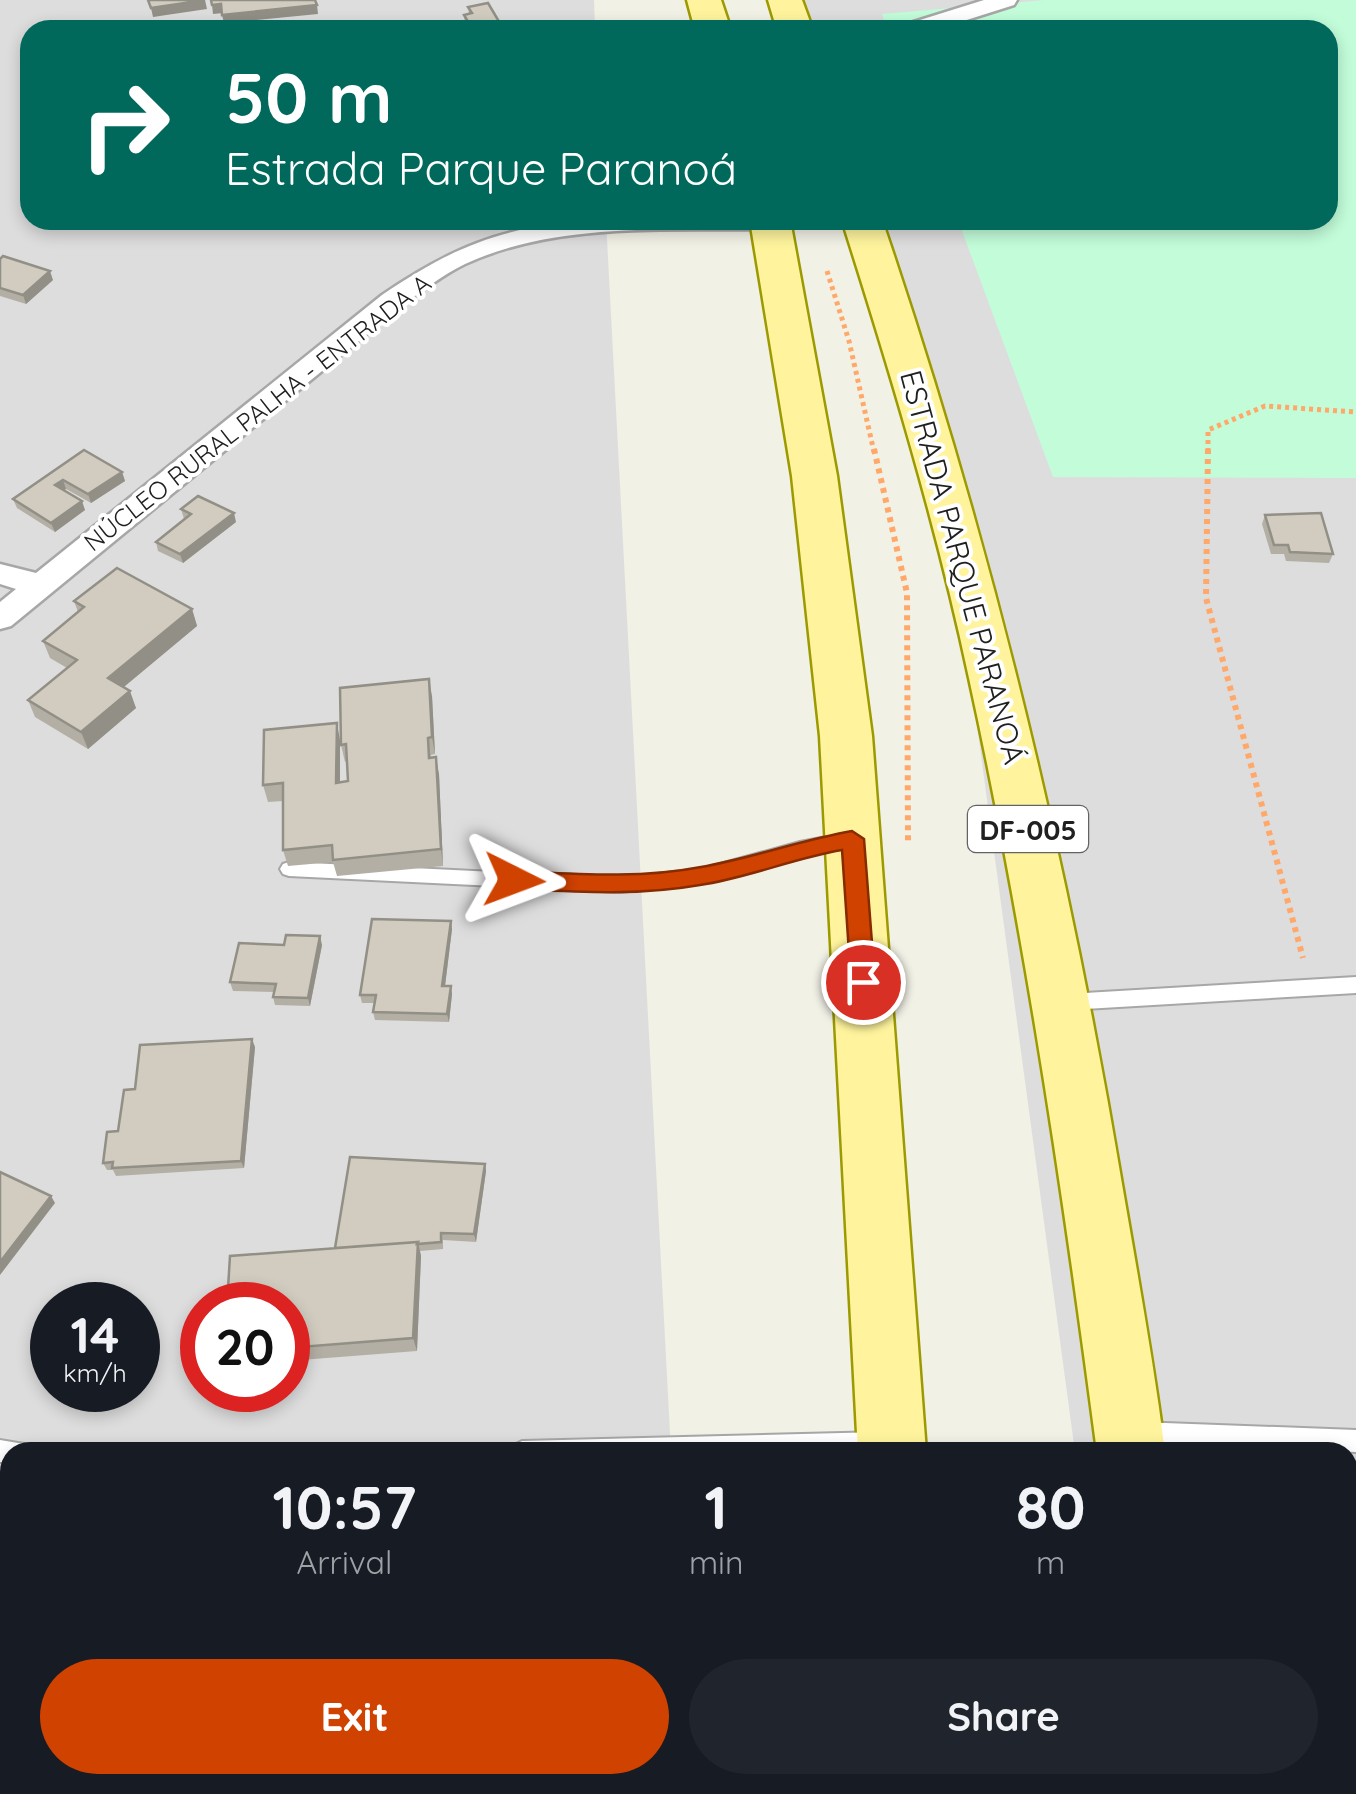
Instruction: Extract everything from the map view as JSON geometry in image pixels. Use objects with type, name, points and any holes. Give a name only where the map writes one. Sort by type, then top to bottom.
[{"type":"main road","points":[[772,230],[821,506],[852,839],[891,1442]]},
{"type":"main road","name":"ESTRADA PARQUE PARANOÁ","points":[[865,230],[942,466],[1013,751],[1062,1002],[1129,1442]]},
{"type":"street","points":[[943,20],[1006,0]]},
{"type":"street","name":"NÚCLEO RURAL PALHA - ENTRADA A","points":[[0,618],[391,301],[455,259],[528,235],[563,230]]},
{"type":"street","points":[[0,574],[40,584]]},
{"type":"lane","points":[[289,869],[621,885],[702,876],[800,848],[852,839]]},
{"type":"lane","points":[[1062,1002],[1356,985]]},
{"type":"lane","points":[[1129,1442],[1356,1440]]},
{"type":"path","points":[[1311,988],[1206,598],[1208,430],[1265,406],[1356,412]]},
{"type":"shaded area","points":[[0,0],[594,0],[595,20],[20,20],[20,230],[607,230],[670,1442],[0,1442]]},
{"type":"shaded area","points":[[803,0],[1356,0],[1356,1442],[1074,1442],[942,466],[872,230],[1338,230],[1338,20],[809,20]]},
{"type":"green space","points":[[1044,0],[1356,0],[1356,478],[1053,477],[962,230],[1338,230],[1338,20],[884,20],[882,14]]},
{"type":"building","points":[[148,0],[205,0],[151,8]]},
{"type":"building","points":[[211,0],[315,0],[317,5],[222,15],[221,4],[212,5]]},
{"type":"building","points":[[488,3],[498,20],[467,20],[464,15],[472,13],[468,7]]},
{"type":"building","points":[[3,256],[50,271],[23,295],[0,288]]},
{"type":"building","points":[[84,450],[122,472],[88,494],[63,480],[55,485],[82,501],[51,523],[13,499]]},
{"type":"building","points":[[198,496],[234,513],[180,554],[156,542],[191,514],[181,509]]},
{"type":"building","points":[[1321,513],[1333,554],[1290,552],[1288,545],[1274,545],[1265,515]]},
{"type":"building","points":[[117,568],[192,609],[108,678],[130,691],[81,732],[28,700],[77,660],[43,641],[84,607],[74,601]]},
{"type":"building","points":[[429,679],[429,758],[436,757],[441,849],[333,860],[332,845],[283,850],[283,783],[263,785],[264,730],[337,723],[336,783],[348,781],[346,744],[341,745],[340,688]]},
{"type":"building","points":[[372,919],[451,921],[442,986],[451,986],[447,1014],[373,1012],[376,995],[360,995]]},
{"type":"building","points":[[286,935],[320,936],[308,998],[273,997],[276,984],[230,982],[239,943],[284,945]]},
{"type":"building","points":[[252,1039],[241,1161],[112,1168],[113,1162],[103,1163],[107,1132],[118,1131],[124,1090],[135,1089],[140,1045]]},
{"type":"building","points":[[350,1157],[485,1164],[474,1234],[441,1233],[441,1242],[335,1248]]},
{"type":"building","points":[[0,1172],[51,1196],[0,1262]]},
{"type":"building","points":[[418,1242],[413,1338],[310,1346],[310,1282],[228,1282],[230,1256]]},
{"type":"route","points":[[514,880],[621,885],[702,876],[800,848],[852,839],[863,982]]}]
